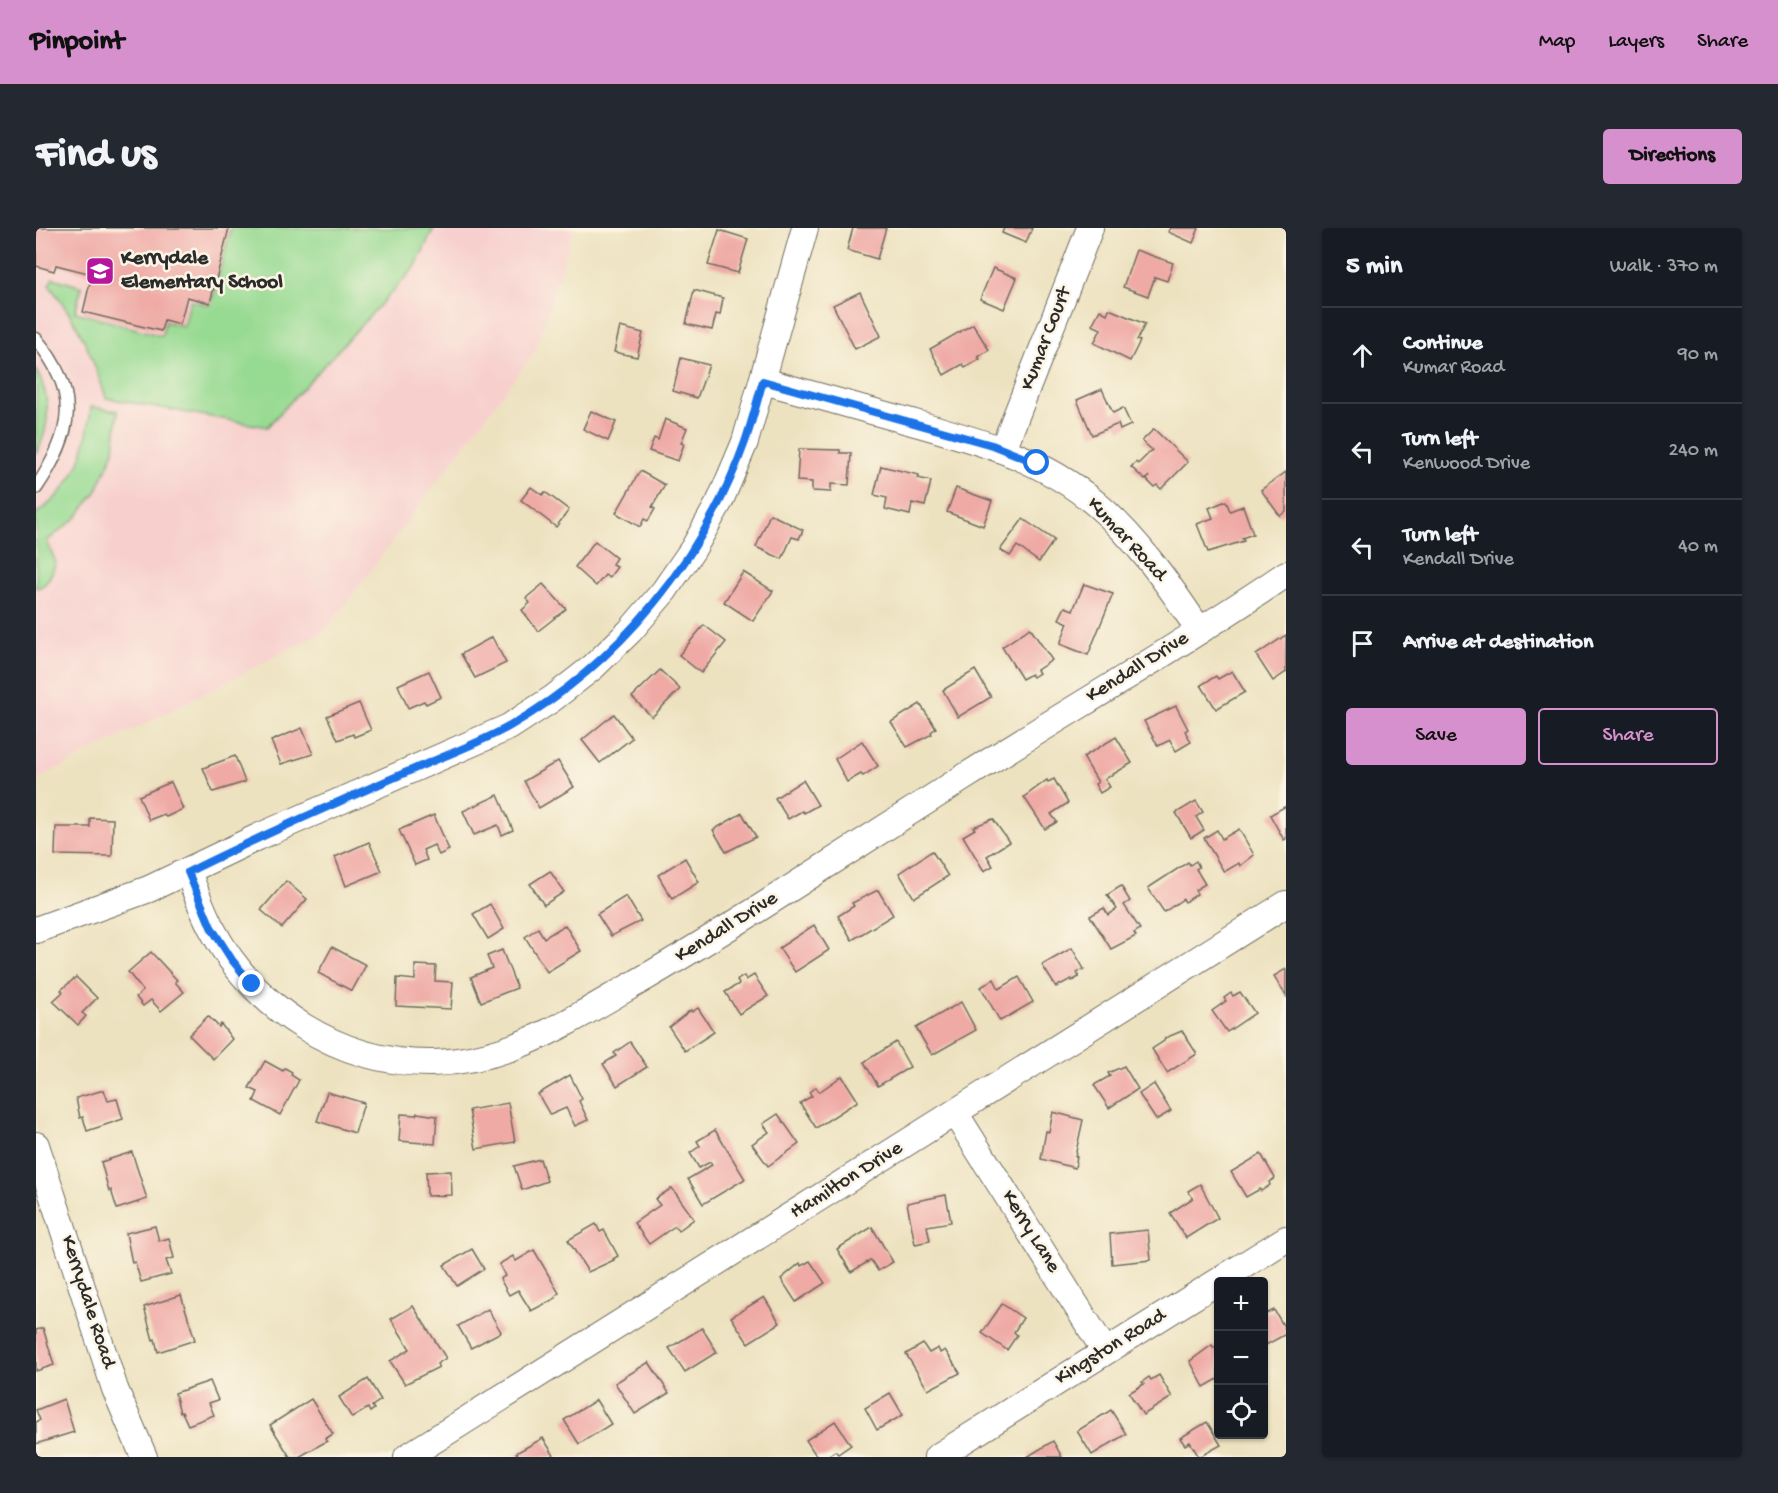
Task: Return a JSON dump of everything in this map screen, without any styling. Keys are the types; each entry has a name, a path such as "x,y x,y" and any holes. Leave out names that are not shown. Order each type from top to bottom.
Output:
{"street":[{"path":"36,930 188,872 258,837 509,727 552,699 593,667 630,631 664,591 693,549 720,501 745,442 805,228"},
{"name":"Kumar Court","path":"1004,449 1090,228"},
{"name":"Kumar Road","path":"763,381 1004,449 1037,463 1071,484 1097,504 1138,548 1176,596 1199,630"},
{"name":"Kendall Drive","path":"188,872 211,927 232,960 275,1006 306,1030 353,1050 387,1059 430,1063 473,1059 507,1050 547,1034 696,948 1286,574"},
{"name":"Hamilton Drive","path":"407,1457 1286,904"},
{"name":"Kerry Lane","path":"955,1113 1105,1351"},
{"name":"Kerrydale Road","path":"36,1144 116,1389 144,1457"},
{"name":"Kingston Road","path":"937,1457 1286,1239"}],"lane":[{"path":"36,339 61,375 67,411 63,439 51,465 36,488"}],"shaded area":[{"path":"36,228 574,228 535,351 325,631 36,780"}],"green space":[{"path":"231,228 434,228 415,267 267,427 106,398 83,338 49,285 53,278 82,287 75,312 162,336 165,322 184,326 190,301 211,305"},
{"path":"36,369 47,401 47,422 36,454"},
{"path":"91,407 118,411 114,451 96,492 77,517 47,541 56,563 46,582 36,588 36,514 61,492 77,468 86,440"}],"building":[{"name":"Kerrydale Elementary School","path":"36,228 229,228 210,303 187,297 180,324 164,320 161,331 83,312 92,274 56,265 54,271 36,266"},
{"path":"853,228 886,228 877,259 847,250"},
{"path":"1004,228 1032,228 1026,243 1002,233"},
{"path":"1170,228 1199,228 1193,243 1168,232"},
{"path":"719,230 748,239 738,273 708,265"},
{"path":"1136,250 1173,263 1167,281 1155,277 1148,296 1123,287"},
{"path":"993,268 1017,278 1004,309 980,299"},
{"path":"694,290 723,298 720,315 716,314 712,330 686,324"},
{"path":"860,292 881,336 855,349 833,305"},
{"path":"1109,309 1145,324 1130,361 1094,343 1101,329 1092,325 1100,310 1107,314"},
{"path":"973,324 989,350 965,368 963,364 944,375 930,349"},
{"path":"620,327 643,333 637,357 614,352"},
{"path":"681,358 709,365 697,398 673,391"},
{"path":"1102,389 1113,413 1123,408 1131,425 1120,430 1118,424 1092,435 1077,400"},
{"path":"591,411 616,422 608,441 583,429"},
{"path":"665,419 687,428 681,443 684,444 678,461 649,451 654,438 658,440"},
{"path":"1154,429 1188,462 1161,489 1157,485 1154,487 1147,480 1149,476 1145,480 1131,467 1136,462 1138,464 1152,450 1142,441"},
{"path":"799,449 840,450 840,453 851,453 849,485 831,484 831,492 812,491 812,482 797,481"},
{"path":"881,466 919,475 918,478 931,481 925,506 912,503 910,515 885,509 887,498 874,495"},
{"path":"640,471 665,485 652,507 655,509 648,521 644,519 640,527 616,513"},
{"path":"1286,472 1286,511 1280,516 1261,490"},
{"path":"531,487 542,495 545,492 569,510 556,527 521,500"},
{"path":"956,488 992,501 983,526 947,512"},
{"path":"1226,501 1230,511 1243,506 1253,534 1242,538 1244,541 1208,552 1197,524 1213,518 1209,508"},
{"path":"770,514 803,530 799,539 792,537 782,559 756,547"},
{"path":"1023,519 1054,540 1039,562 1017,546 1010,556 1000,550"},
{"path":"595,541 616,558 612,564 617,567 609,578 605,575 596,586 575,567"},
{"path":"743,572 773,591 753,621 724,602"},
{"path":"543,584 566,609 538,631 522,610 530,603 526,598"},
{"path":"1084,584 1113,594 1088,655 1060,644 1068,623 1059,619 1065,607 1073,610"},
{"path":"704,625 726,642 701,673 679,655"},
{"path":"1030,628 1052,660 1037,670 1039,673 1033,677 1031,674 1022,679 1002,647"},
{"path":"1286,635 1286,672 1273,681 1256,655"},
{"path":"492,637 506,663 475,678 461,654"},
{"path":"660,670 680,689 652,717 632,697"},
{"path":"975,670 991,697 958,717 943,690"},
{"path":"429,671 441,697 426,704 424,701 408,708 398,685"},
{"path":"1232,671 1245,692 1216,709 1201,685 1216,676 1218,679"},
{"path":"359,703 371,730 338,740 327,716"},
{"path":"920,704 936,728 931,732 932,734 907,747 891,722"},
{"path":"1176,706 1188,729 1185,731 1191,742 1176,751 1170,740 1158,746 1144,721"},
{"path":"614,714 632,738 600,763 582,740"},
{"path":"302,728 313,754 281,764 271,741"},
{"path":"1116,737 1132,763 1105,779 1110,787 1100,793 1095,784 1098,782 1083,757"},
{"path":"862,741 878,766 863,776 861,774 847,782 835,759"},
{"path":"235,756 245,782 213,792 203,768"},
{"path":"558,761 574,787 539,808 524,781"},
{"path":"1054,779 1068,803 1051,814 1057,822 1045,829 1024,797 1047,780 1048,782"},
{"path":"803,780 818,805 788,819 775,798"},
{"path":"171,782 183,809 166,817 164,814 149,820 139,796"},
{"path":"498,795 513,830 502,835 498,825 474,835 463,811"},
{"path":"1196,801 1203,812 1196,817 1204,830 1191,838 1176,813"},
{"path":"1286,806 1286,839 1284,840 1270,815"},
{"path":"742,813 756,837 726,852 713,830"},
{"path":"434,815 449,850 439,855 434,845 423,850 427,860 415,865 399,830"},
{"path":"90,818 113,819 112,856 55,855 56,827 90,827"},
{"path":"993,819 1009,842 987,856 993,866 984,871 963,836 975,829 973,827"},
{"path":"1239,829 1254,855 1240,866 1239,863 1224,872 1204,838 1217,830 1222,839"},
{"path":"369,842 382,871 346,886 335,857"},
{"path":"932,851 948,876 914,898 899,873"},
{"path":"685,858 699,882 672,899 658,875"},
{"path":"1196,861 1199,867 1196,869 1205,884 1195,890 1197,894 1185,902 1183,899 1164,912 1148,888 1188,862 1190,865"},
{"path":"550,871 564,892 544,905 530,884"},
{"path":"286,881 307,899 282,928 261,910"},
{"path":"1121,886 1130,901 1124,905 1140,929 1134,933 1136,936 1111,949 1090,916 1104,908 1108,915 1117,909 1107,895"},
{"path":"878,890 893,915 852,940 838,916 854,906 852,903"},
{"path":"626,896 641,921 611,936 597,914"},
{"path":"490,904 504,929 488,939 473,914"},
{"path":"565,925 581,951 547,972 525,937 538,928 544,938"},
{"path":"814,925 829,950 795,972 779,948"},
{"path":"332,947 366,965 352,991 318,973"},
{"path":"1072,948 1084,969 1077,973 1079,977 1056,987 1042,965"},
{"path":"502,950 517,988 481,1002 471,977 492,968 487,956"},
{"path":"151,952 177,980 175,982 184,992 161,1011 151,1000 143,1006 136,997 143,991 128,972"},
{"path":"415,965 436,966 435,981 453,982 451,1009 396,1006 397,978 415,980"},
{"path":"1286,969 1286,996 1274,976"},
{"path":"754,975 768,996 739,1014 725,992 739,984 737,980 744,976 746,980"},
{"path":"76,977 97,998 82,1013 86,1016 78,1025 53,1001 63,992 61,990"},
{"path":"1019,977 1033,1002 1000,1021 981,987 994,979 999,989"},
{"path":"1240,992 1255,1013 1227,1032 1212,1011 1226,1001 1224,998 1231,993 1233,996"},
{"path":"961,1002 976,1030 932,1055 916,1028"},
{"path":"698,1008 714,1032 685,1051 669,1027 691,1010 692,1012"},
{"path":"208,1016 219,1027 221,1024 232,1039 213,1059 189,1035"},
{"path":"1182,1031 1197,1054 1167,1073 1152,1049 1165,1038"},
{"path":"630,1042 647,1067 617,1086 603,1064 616,1056 614,1053"},
{"path":"896,1042 910,1067 878,1086 864,1062"},
{"path":"265,1061 283,1071 285,1068 299,1080 280,1115 254,1101 258,1092 249,1088"},
{"path":"1124,1066 1138,1089 1109,1108 1094,1085 1110,1076 1108,1073"},
{"path":"570,1075 582,1099 579,1101 588,1120 575,1126 566,1108 550,1115 538,1094"},
{"path":"842,1076 858,1101 816,1128 800,1103 812,1096 809,1092 816,1087 819,1092"},
{"path":"1154,1084 1171,1111 1156,1120 1139,1094"},
{"path":"104,1090 108,1101 117,1099 123,1119 87,1131 83,1117 80,1118 76,1098"},
{"path":"327,1092 364,1103 355,1133 317,1121"},
{"path":"508,1103 515,1142 476,1149 469,1110"},
{"path":"1053,1112 1083,1120 1075,1156 1077,1157 1075,1168 1041,1159 1046,1131 1049,1132"},
{"path":"417,1113 437,1116 435,1144 399,1141 401,1114 416,1115"},
{"path":"778,1114 799,1144 768,1166 752,1144 769,1132 763,1124"},
{"path":"715,1130 745,1179 703,1204 688,1179 712,1165 710,1162 699,1168 690,1153 700,1146 697,1141"},
{"path":"132,1152 147,1199 117,1209 101,1162"},
{"path":"1261,1154 1275,1178 1261,1191 1260,1189 1246,1197 1231,1172"},
{"path":"540,1159 547,1181 522,1190 514,1166"},
{"path":"451,1171 452,1195 427,1196 426,1172"},
{"path":"1200,1184 1218,1218 1186,1238 1170,1213 1193,1198 1188,1191"},
{"path":"672,1188 694,1219 678,1231 675,1226 649,1244 634,1223 660,1205 655,1199"},
{"path":"946,1195 951,1222 927,1226 930,1241 915,1244 907,1203"},
{"path":"596,1224 600,1232 604,1230 618,1256 588,1272 568,1240"},
{"path":"155,1226 159,1241 169,1238 174,1258 166,1260 171,1274 141,1282 135,1262 132,1263 126,1233"},
{"path":"872,1227 893,1262 878,1271 871,1260 851,1272 837,1249"},
{"path":"1148,1230 1151,1260 1112,1264 1110,1234"},
{"path":"472,1249 484,1269 457,1286 444,1265"},
{"path":"534,1250 559,1293 555,1296 556,1298 531,1311 518,1290 509,1295 500,1279 505,1276 499,1264 513,1256 516,1261"},
{"path":"810,1261 825,1283 796,1302 781,1279 800,1263 801,1266"},
{"path":"181,1295 195,1340 158,1352 144,1307"},
{"path":"764,1297 780,1323 748,1343 731,1317"},
{"path":"1002,1304 1023,1318 1014,1332 1017,1335 1007,1350 982,1333"},
{"path":"413,1306 446,1358 437,1364 439,1367 405,1384 390,1361 410,1349 391,1319"},
{"path":"488,1309 501,1332 471,1348 458,1326"},
{"path":"1274,1310 1286,1334 1268,1344 1268,1313"},
{"path":"43,1328 54,1365 36,1371 36,1330"},
{"path":"702,1328 717,1352 685,1372 669,1348"},
{"path":"923,1344 929,1353 938,1348 940,1353 945,1350 960,1373 928,1390 906,1354"},
{"path":"1212,1345 1214,1347 1214,1381 1204,1387 1190,1361"},
{"path":"649,1362 669,1393 635,1414 615,1383"},
{"path":"1159,1375 1172,1397 1143,1415 1129,1393 1144,1384 1142,1382 1149,1377 1151,1380"},
{"path":"368,1379 381,1400 372,1406 374,1409 370,1412 368,1408 352,1418 339,1397"},
{"path":"210,1381 218,1400 209,1403 214,1415 188,1425 182,1412 180,1413 175,1393"},
{"path":"890,1393 903,1415 877,1430 865,1408"},
{"path":"64,1399 74,1432 36,1444 36,1422 40,1420 36,1410"},
{"path":"311,1399 333,1434 325,1439 327,1441 299,1457 290,1457 270,1425"},
{"path":"596,1400 611,1424 579,1444 564,1420"},
{"path":"1111,1410 1126,1434 1092,1455 1077,1431"},
{"path":"835,1421 851,1445 838,1454 835,1451 826,1457 817,1457 806,1440"},
{"path":"1207,1422 1214,1434 1214,1439 1217,1439 1221,1445 1199,1457 1190,1442 1185,1445 1180,1438"},
{"path":"543,1438 555,1457 515,1457 518,1455 516,1453"},
{"path":"1053,1441 1062,1457 1027,1457"}],"place":[{"name":"Kerrydale Elementary School","path":"100,271"}],"route":[{"path":"252,984 232,960 211,927 188,872 258,837 509,727 552,699 593,667 630,631 664,591 693,549 720,501 745,442 763,381 992,445 1037,463"}]}
